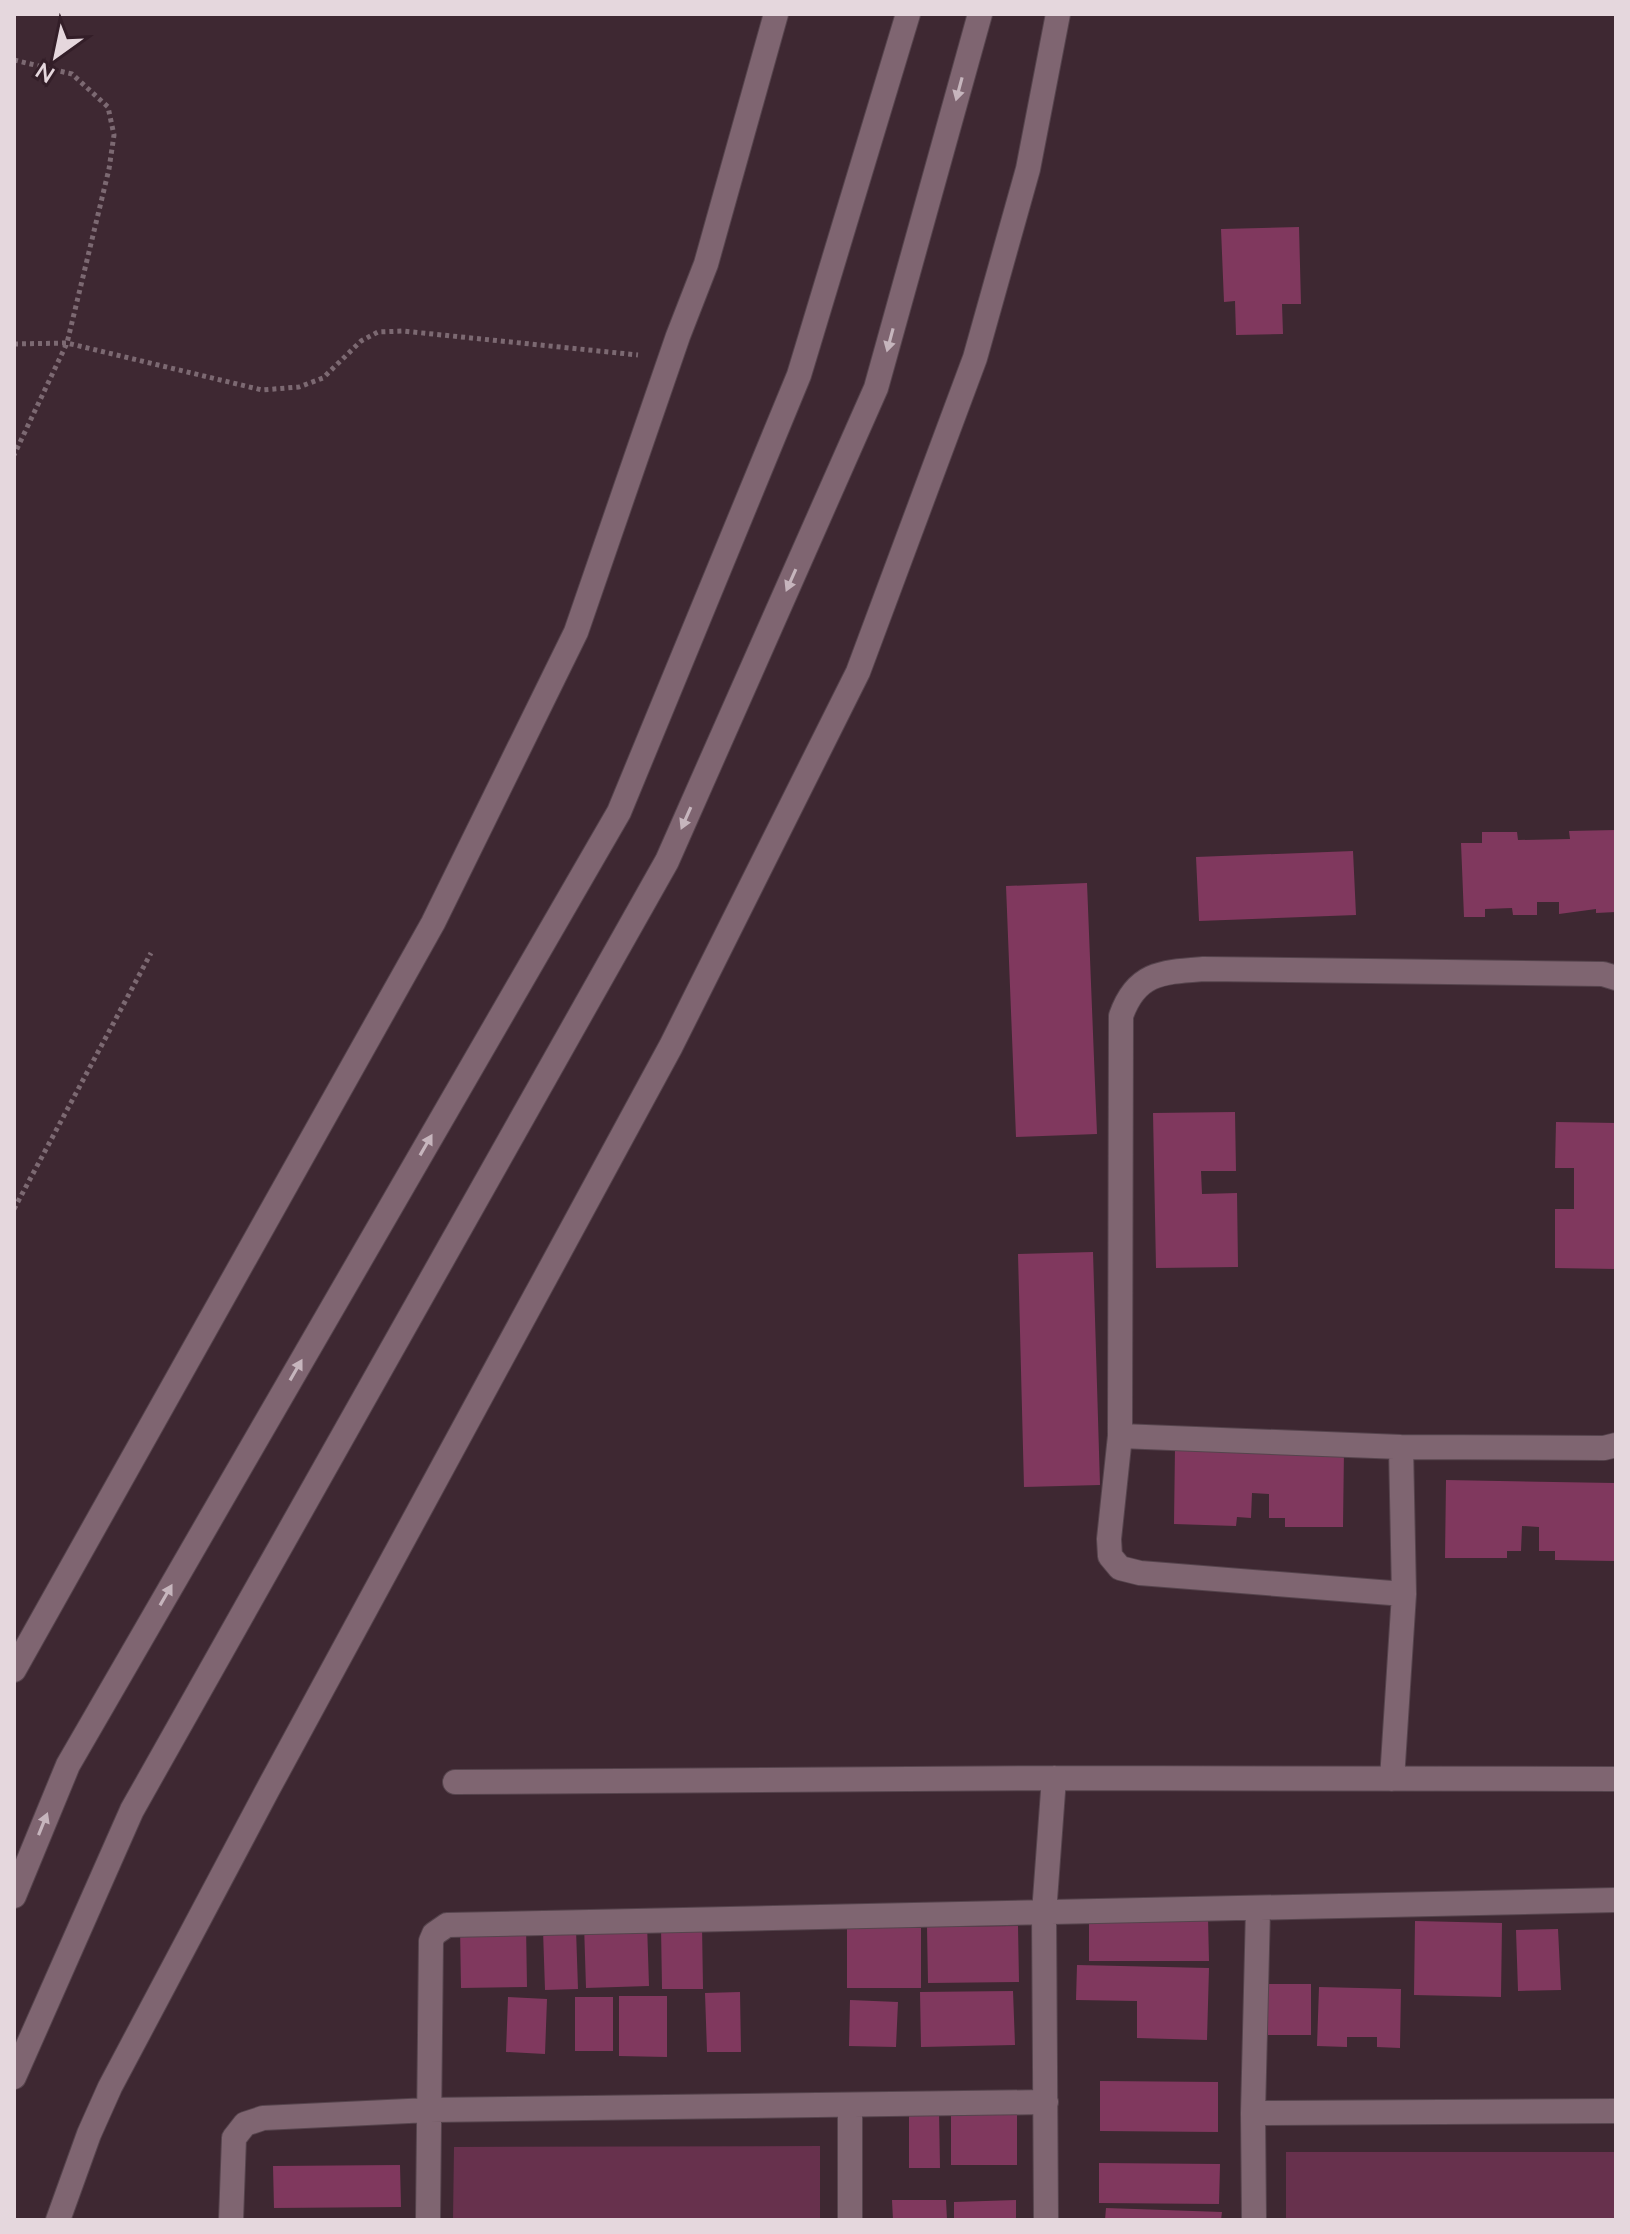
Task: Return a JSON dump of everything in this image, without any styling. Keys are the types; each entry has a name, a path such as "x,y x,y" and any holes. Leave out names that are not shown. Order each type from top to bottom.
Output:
{"street":[{"path":"14,1670 433,923 576,632 716,233 776,14"},
{"path":"14,1896 68,1765 619,812 799,375 908,14"},
{"path":"14,2077 132,1810 667,861 876,388 980,14"},
{"path":"58,2220 89,2134 110,2087 671,1046 858,672 975,358 1028,169 1058,14"},
{"path":"1404,1594 1140,1573 1120,1568 1110,1556 1109,1539 1120,1436 1121,1016 1128,996 1144,980 1164,971 1603,974 1616,978"},
{"path":"1120,1436 1401,1447 1604,1448 1616,1445"},
{"path":"1392,1779 1404,1594 1401,1447"},
{"path":"1046,2220 1044,1913 1054,1778"},
{"path":"455,1782 1054,1778 1616,1779"},
{"path":"428,2220 431,1941 434,1934 447,1925 1616,1900"},
{"path":"1254,2220 1258,1909"},
{"path":"231,2220 234,2138 245,2124 263,2118 429,2110 1046,2102"},
{"path":"850,2105 850,2220"},
{"path":"1253,2113 1616,2111"}],"path":[{"path":"14,60 72,74 108,107 114,135 109,169 67,343 14,455"},
{"path":"14,344 67,343 262,390 299,387 323,378 361,341 378,332 403,331 670,359"},
{"path":"14,1209 151,953"}],"shaded area":[{"path":"820,2146 820,2220 453,2220 454,2147"},
{"path":"1286,2152 1616,2152 1616,2220 1286,2220"}],"building":[{"path":"1299,227 1301,304 1282,304 1283,334 1236,335 1235,301 1224,302 1221,229"},
{"path":"1616,830 1616,912 1596,913 1596,909 1559,914 1559,902 1537,902 1537,915 1513,915 1512,908 1485,909 1485,917 1464,917 1461,843 1482,843 1482,832 1517,832 1518,840 1570,839 1569,831"},
{"path":"1353,851 1356,915 1199,921 1196,857"},
{"path":"1087,883 1097,1134 1016,1137 1006,886"},
{"path":"1235,1112 1236,1171 1201,1171 1202,1194 1237,1193 1238,1267 1156,1268 1153,1113"},
{"path":"1556,1122 1616,1123 1616,1269 1555,1268 1555,1209 1574,1209 1574,1168 1555,1168"},
{"path":"1093,1252 1100,1485 1024,1487 1018,1254"},
{"path":"1175,1447 1344,1449 1343,1527 1285,1527 1285,1518 1269,1518 1269,1494 1252,1493 1251,1518 1237,1517 1236,1526 1174,1524"},
{"path":"1446,1480 1614,1483 1614,1561 1555,1560 1555,1551 1539,1551 1539,1527 1522,1526 1521,1551 1507,1551 1507,1558 1445,1558"},
{"path":"1208,1917 1209,1961 1089,1961 1089,1918"},
{"path":"1415,1921 1502,1923 1501,1997 1414,1995"},
{"path":"647,1923 649,1986 586,1988 584,1924"},
{"path":"526,1925 527,1987 461,1988 460,1926"},
{"path":"702,1925 703,1989 662,1989 661,1926"},
{"path":"1018,1926 1019,1982 928,1983 927,1927"},
{"path":"847,1928 921,1928 921,1988 847,1988"},
{"path":"576,1929 578,1989 545,1990 543,1930"},
{"path":"1558,1929 1561,1990 1518,1991 1516,1930"},
{"path":"1077,1965 1209,1968 1207,2040 1137,2038 1137,2001 1076,2000"},
{"path":"1267,1984 1311,1984 1311,2035 1268,2035"},
{"path":"1319,1987 1401,1989 1400,2048 1377,2047 1377,2037 1347,2037 1347,2047 1317,2046"},
{"path":"1013,1991 1015,2045 921,2047 920,1992"},
{"path":"740,1992 741,2052 707,2052 705,1993"},
{"path":"619,1996 667,1996 667,2057 619,2056"},
{"path":"508,1997 547,1999 545,2054 506,2052"},
{"path":"575,1997 613,1997 613,2051 575,2051"},
{"path":"850,2000 898,2002 896,2047 849,2046"},
{"path":"1100,2081 1218,2082 1218,2132 1100,2131"},
{"path":"951,2109 1017,2109 1017,2165 951,2165"},
{"path":"909,2111 939,2111 940,2168 909,2168"},
{"path":"1099,2163 1220,2164 1219,2204 1099,2203"},
{"path":"400,2165 401,2207 274,2208 273,2166"},
{"path":"892,2200 946,2200 947,2220 893,2220"},
{"path":"1016,2200 1016,2220 954,2220 954,2202"},
{"path":"1106,2208 1222,2212 1221,2220 1105,2220"}]}
